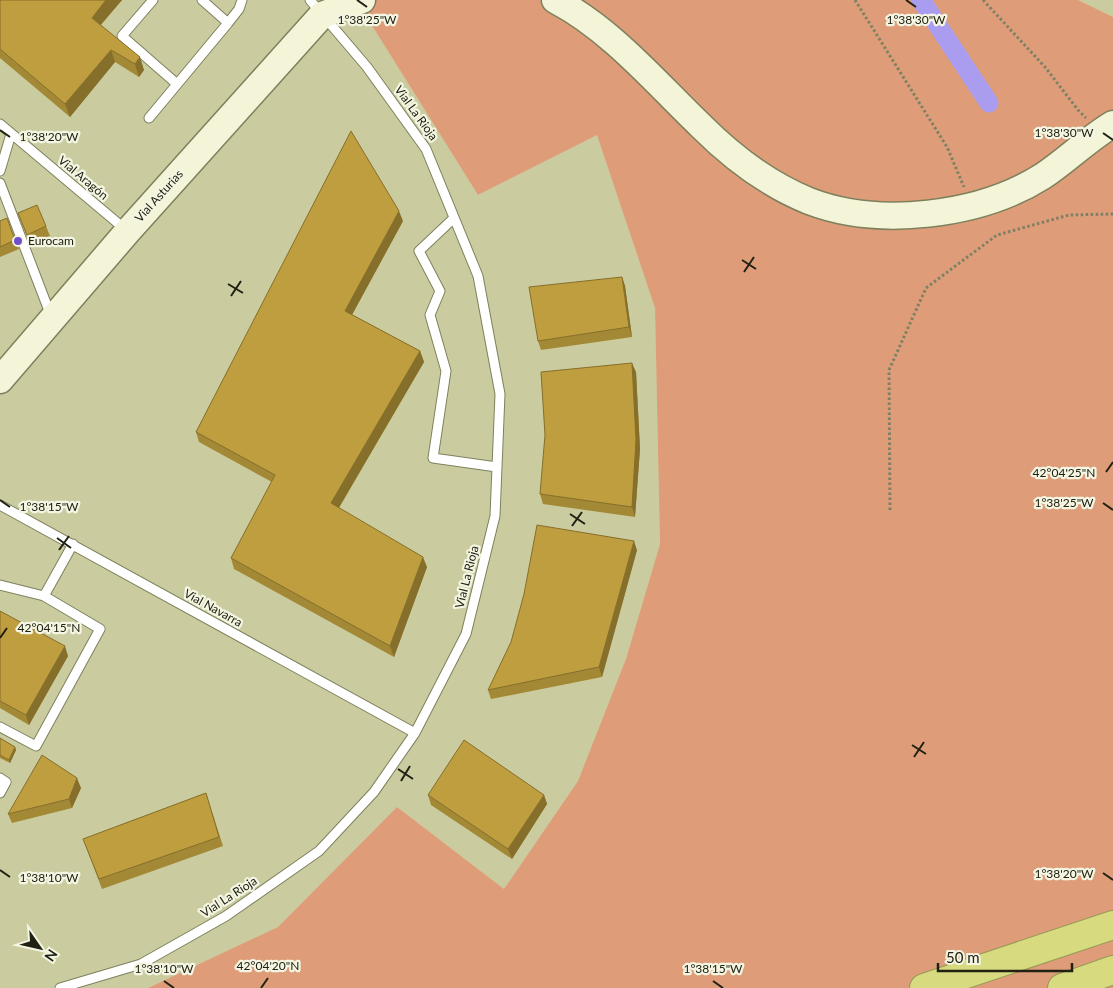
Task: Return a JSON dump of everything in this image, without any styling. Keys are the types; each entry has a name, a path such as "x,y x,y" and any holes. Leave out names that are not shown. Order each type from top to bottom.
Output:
{"highway":[{"path":"924,988 1113,925"},
{"path":"1062,988 1113,970"}],"street":[{"path":"316,8 362,0"},
{"path":"556,0 607,34 740,163 777,185 810,201 849,210 892,216 930,214 969,207 1002,196 1042,176 1107,128"},
{"name":"Vial Asturias","path":"0,380 316,8"}],"lane":[{"path":"153,0 122,36 177,84"},
{"path":"202,0 228,23"},
{"path":"149,118 228,23 239,9 242,0"},
{"name":"Vial La Rioja","path":"60,988 141,964 226,916 320,851 374,792 414,733 466,634 495,516 500,394 478,276 426,149 367,67 316,8"},
{"name":"Vial Aragón","path":"0,124 128,231"},
{"path":"0,171 12,134"},
{"path":"0,183 52,319"},
{"path":"454,218 419,251 440,291 430,316 446,371 433,458 497,467"},
{"name":"Vial Navarra","path":"0,504 414,733"},
{"path":"44,596 73,544"},
{"path":"0,585 44,596 100,629 36,746 0,727"},
{"path":"0,778 6,782 0,793"}],"path":[{"path":"855,0 947,147 963,186 969,207"},
{"path":"983,0 1045,67 1078,110 1107,128"},
{"path":"890,510 890,370 926,288 997,235 1069,215 1113,214"}],"shaded area":[{"path":"0,0 356,0 478,195 597,134 655,308 660,544 617,690 578,781 504,889 397,807 278,927 148,988 0,988"},
{"path":"356,0 1078,0 1113,17 1113,988 148,988 278,927 397,807 504,889 578,781 626,659 660,544 655,308 597,135 478,195"},
{"path":"1078,0 1113,0 1113,17"}],"building":[{"path":"0,0 106,0 92,18 140,57 135,64 111,50 65,104 0,49"},
{"path":"351,131 399,211 345,311 420,351 331,503 423,557 390,646 231,558 275,475 196,432"},
{"path":"37,205 46,226 27,235 18,213"},
{"path":"7,218 15,240 0,247 0,221"},
{"path":"622,277 629,327 538,341 529,287"},
{"path":"632,363 636,440 632,507 540,494 545,435 541,372"},
{"path":"537,525 634,541 599,667 488,690 511,642 524,594"},
{"path":"0,611 65,646 26,715 0,701"},
{"path":"0,738 15,747 9,760 0,755"},
{"path":"464,740 544,795 508,849 428,795"},
{"path":"42,755 77,778 69,799 8,814"},
{"path":"206,793 219,837 99,879 83,839"}],"waterway":[{"path":"921,0 989,103"}],"place":[{"name":"Eurocam","path":"18,241"}]}
